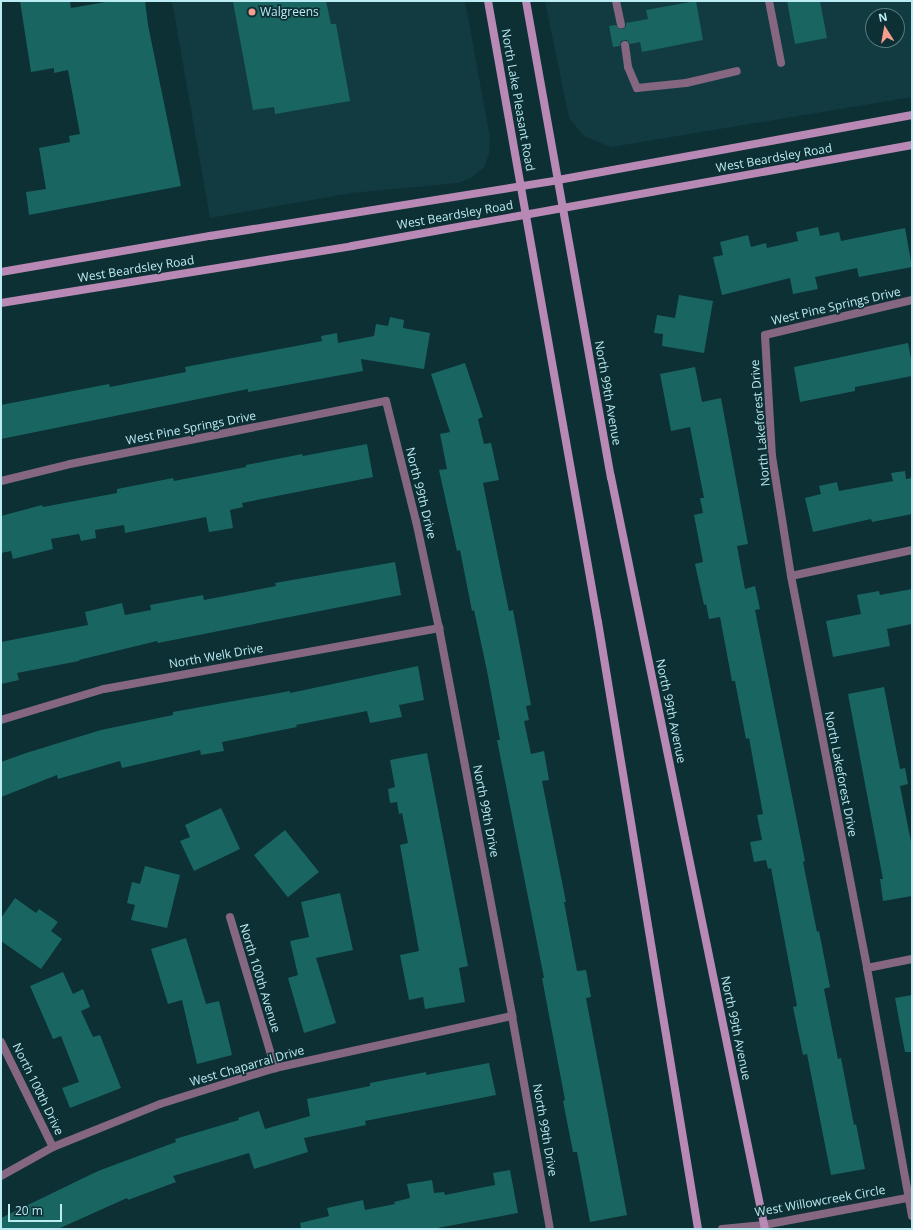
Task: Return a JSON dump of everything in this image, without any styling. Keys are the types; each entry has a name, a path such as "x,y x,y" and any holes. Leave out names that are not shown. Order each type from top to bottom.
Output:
{"main road":[{"name":"North Lake Pleasant Road","path":"488,1 526,214"},
{"path":"526,1 558,180"},
{"name":"West Beardsley Road","path":"1,272 558,180 912,115"},
{"name":"West Beardsley Road","path":"1,303 352,246 526,214 564,209 912,144"},
{"name":"North 99th Avenue","path":"558,180 611,477 764,1227"},
{"path":"526,214 598,622 698,1229"}],"street":[{"path":"616,1 621,24"},
{"path":"769,1 781,63"},
{"path":"625,46 628,67 637,88 686,83 737,72"},
{"name":"West Pine Springs Drive","path":"765,335 912,300"},
{"name":"North Lakeforest Drive","path":"765,335 772,456 790,576 910,1197 912,1216"},
{"name":"West Pine Springs Drive","path":"1,480 70,464 386,401"},
{"name":"North 99th Drive","path":"386,401 416,521 439,628 512,1016 550,1229"},
{"path":"790,576 912,550"},
{"name":"North Welk Drive","path":"1,720 104,689 439,628"},
{"name":"North 100th Avenue","path":"230,917 275,1068"},
{"path":"866,968 912,959"},
{"name":"West Chaparral Drive","path":"1,1176 53,1147 160,1104 275,1068 512,1016"},
{"name":"North 100th Drive","path":"1,1042 53,1147"},
{"name":"West Willowcreek Circle","path":"722,1229 764,1227 910,1197"}],"shaded area":[{"path":"172,1 465,1 490,138 489,154 484,167 471,178 458,183 351,193 210,218"},
{"path":"545,1 912,1 912,97 611,147 584,136 569,118"}],"building":[{"path":"20,1 70,1 71,8 111,1 145,1 148,25 181,186 29,215 26,192 46,189 39,148 70,142 69,136 80,134 68,70 54,73 54,68 31,72"},
{"name":"Walgreens","path":"326,1 331,24 336,24 350,101 275,114 274,107 253,110 233,2"},
{"path":"696,1 703,40 642,52 640,42 630,44 627,40 621,41 620,46 613,47 609,26 616,25 619,29 623,29 626,26 626,23 648,19 646,10"},
{"path":"787,1 820,1 827,38 795,44"},
{"path":"818,227 820,236 839,232 841,241 905,228 912,267 859,277 857,268 815,277 818,289 793,294 790,278 722,295 713,257 723,255 720,242 748,235 751,247 766,243 767,248 798,241 796,232"},
{"path":"679,295 713,301 704,353 662,346 663,334 654,333 657,315 675,318"},
{"path":"390,317 404,320 403,328 430,333 424,369 361,359 363,371 248,392 248,389 1,439 1,405 109,384 110,387 186,372 185,367 322,341 321,336 337,333 338,343 374,336 376,324 388,326"},
{"path":"908,343 912,364 912,376 855,387 855,391 800,402 794,367"},
{"path":"465,363 483,417 478,419 484,444 491,443 499,480 483,483 509,611 513,610 531,705 526,706 529,720 524,721 531,754 544,751 549,780 542,781 566,902 564,902 577,971 586,970 591,997 586,998 627,1215 590,1222 577,1152 573,1152 563,1101 565,1100 542,978 544,978 497,740 500,740 487,671 474,610 472,611 460,550 457,551 439,470 447,469 440,434 450,432 431,374"},
{"path":"695,367 702,402 721,398 748,544 737,546 745,589 755,586 760,609 755,610 805,861 803,862 830,987 824,989 838,1059 841,1058 854,1125 856,1124 865,1169 831,1175 807,1054 803,1055 793,1007 797,1006 771,868 768,869 766,860 754,862 750,842 762,840 757,815 763,814 749,738 746,739 735,681 732,681 720,617 709,619 706,604 704,605 695,564 703,562 694,515 703,513 700,498 704,498 690,427 671,431 660,374"},
{"path":"367,444 373,477 242,503 243,507 230,510 233,528 209,532 206,517 125,533 124,525 95,530 96,538 81,541 79,534 51,539 53,549 13,559 11,551 1,553 1,516 42,505 43,507 117,493 117,489 173,478 174,481 302,454 303,456"},
{"path":"905,471 906,479 912,478 912,514 872,522 871,519 813,532 805,498 821,494 819,486 837,482 839,491 893,481 891,473"},
{"path":"395,562 401,595 158,643 157,641 79,661 17,673 19,680 1,684 1,642 88,625 85,612 122,603 125,615 151,610 150,605 203,595 204,600 276,586 275,583"},
{"path":"912,589 912,624 887,629 890,646 833,657 826,621 861,614 857,595 879,591 880,595"},
{"path":"418,666 424,700 399,705 402,717 370,723 367,711 296,725 297,727 222,742 224,751 201,755 200,750 122,768 120,761 58,779 57,775 1,797 1,762 26,753 101,730 173,715 173,712 290,691 290,693"},
{"path":"884,687 900,769 905,768 908,784 900,786 912,847 912,896 883,901 880,879 883,879 848,694"},
{"path":"427,753 468,966 459,968 465,1002 425,1009 423,997 409,1000 400,955 419,951 400,845 408,843 402,813 399,814 397,802 390,803 388,789 395,787 390,760"},
{"path":"221,808 240,849 194,871 180,841 190,837 185,825"},
{"path":"285,830 319,872 288,897 254,855"},
{"path":"145,866 180,875 167,928 131,920 135,905 127,903 132,882 140,884"},
{"path":"340,893 353,950 316,958 336,1023 304,1033 288,978 298,975 290,941 309,937 301,902"},
{"path":"15,898 36,913 39,909 58,922 51,931 62,939 41,969 1,941 1,918"},
{"path":"186,938 206,1004 219,1001 232,1055 197,1064 182,1000 168,1004 151,949"},
{"path":"63,972 73,994 83,989 90,1007 81,1011 93,1037 100,1035 121,1088 70,1108 62,1088 79,1082 61,1036 53,1039 30,986"},
{"path":"912,995 912,1052 905,1052 895,998"},
{"path":"489,1063 496,1095 365,1121 366,1125 304,1138 308,1152 254,1169 249,1153 173,1176 176,1182 128,1200 127,1198 58,1229 1,1229 1,1218 98,1171 176,1142 175,1139 239,1120 238,1118 259,1111 265,1129 310,1116 307,1099 370,1086 370,1083 426,1072 426,1075"},
{"path":"510,1170 518,1213 432,1229 301,1229 300,1223 329,1216 327,1208 363,1200 365,1210 395,1204 394,1202 410,1198 407,1184 432,1180 434,1193 444,1192 445,1195 495,1185 493,1173"}],"place":[{"name":"Walgreens","path":"252,12"}]}
